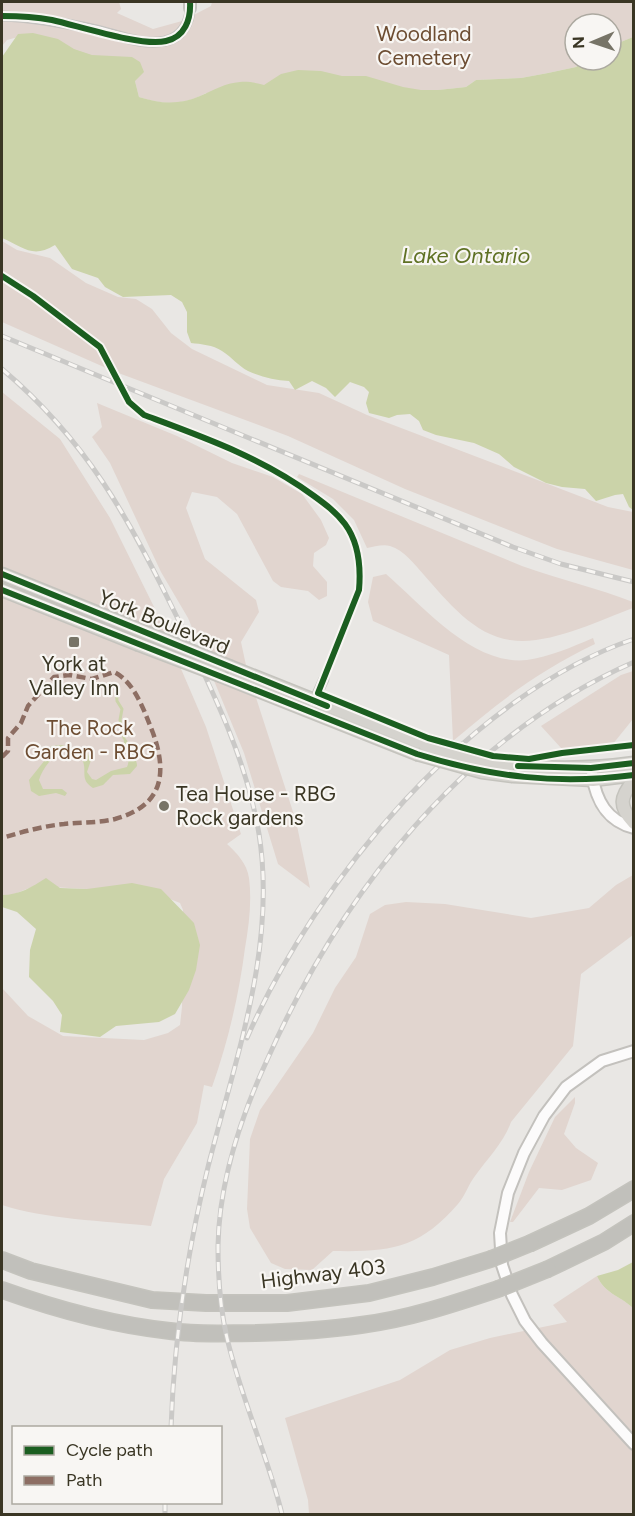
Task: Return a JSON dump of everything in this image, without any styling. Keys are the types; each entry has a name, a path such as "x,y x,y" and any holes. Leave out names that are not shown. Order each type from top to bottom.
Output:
{"highway":[{"name":"Highway 403","path":"2,1260 31,1272 152,1300 287,1303 369,1293 491,1259 589,1216 633,1189"},
{"path":"2,1290 56,1308 171,1331 291,1332 362,1325 440,1309 498,1289 548,1269 604,1242 633,1222"}],"main road":[{"name":"York Boulevard","path":"2,574 231,668 312,706 420,749 470,759 511,771 539,768 592,774 633,775"},
{"name":"York Boulevard","path":"2,590 221,676 312,706"},
{"name":"York Boulevard","path":"592,774 633,763"},
{"path":"633,780 622,798 624,811 633,823"}],"street":[{"path":"2,16 50,20 137,40 160,42 172,39 182,32 189,20 190,5"},
{"path":"312,706 324,679"},
{"path":"592,774 598,800 604,810 613,819 633,828"},
{"path":"633,1051 602,1061 566,1087 544,1116 524,1153 508,1192 500,1233 502,1264 512,1295 525,1321 633,1444"}],"green space":[{"name":"Woodland Cemetery","path":"2,2 119,2 121,9 117,13 153,29 182,21 211,6 212,2 633,2 633,37 623,41 623,12 563,12 563,70 521,78 476,80 466,87 438,90 206,93 181,102 165,103 139,97 135,81 18,37 7,40 2,46"},
{"path":"2,241 17,250 50,258 86,283 118,297 136,299 152,309 171,333 192,349 267,385 319,393 367,415 608,507 633,512 633,570 557,549 405,489 288,436 113,371 2,322"},
{"name":"The Rock Garden - RBG","path":"2,392 60,439 110,518 157,613 206,727 241,834 227,844 241,859 249,878 249,922 243,966 228,1036 212,1087 204,1085 197,1123 164,1179 151,1226 55,1216 2,1205 2,988 28,1016 63,1036 144,1040 168,1033 180,1025 183,910 180,903 145,889 34,886 12,895 2,895"},
{"path":"97,403 177,436 232,463 273,477 302,494 321,520 329,538 326,545 314,553 313,566 327,582 327,596 319,600 308,591 281,587 273,581 237,514 217,497 192,492 186,508 205,559 256,600 259,612 241,642 247,670 296,821 310,888 278,864 244,753 188,618 161,572 110,463 92,437 102,427"},
{"path":"299,474 522,566 633,602 633,608 556,636 525,641 497,637 462,615 405,554 387,545 367,548 354,520 333,499 297,477"},
{"path":"386,574 450,632 488,654 507,659 527,660 552,654 593,638 595,644 521,687 453,741 449,655 373,621 368,602 373,577"},
{"path":"633,671 633,719 608,750 562,749 541,726 621,675"},
{"path":"633,875 633,935 581,974 573,1046 511,1122 500,1143 473,1179 458,1204 430,1230 402,1245 371,1250 333,1251 312,1270 285,1269 271,1263 250,1228 247,1209 250,1139 260,1110 313,1033 335,988 356,957 370,914 385,905 406,902 445,904 531,918 589,908 616,885"},
{"path":"575,1097 564,1134 576,1148 598,1163 591,1180 562,1190 539,1188 513,1222 510,1222 529,1172 555,1117"},
{"path":"597,1276 608,1291 633,1308 633,1514 309,1514 308,1500 285,1418 400,1380 450,1350 490,1338 567,1322 553,1305"}],"water":[{"name":"Lake Ontario","path":"33,33 58,39 74,49 92,55 132,57 140,62 144,72 135,81 139,97 170,103 192,99 235,83 249,82 264,85 281,74 298,70 321,71 342,76 366,76 421,90 466,87 476,80 521,78 563,70 563,72 623,72 623,41 633,37 633,510 629,507 623,494 596,501 585,489 546,483 514,467 499,454 474,443 423,430 419,421 410,414 389,418 369,413 366,403 369,392 364,387 350,382 335,397 326,388 312,381 295,390 289,381 268,378 248,371 218,349 191,343 187,332 187,312 182,302 171,295 123,297 105,287 98,278 72,269 55,245 34,251 2,238 2,57 18,34"},
{"path":"124,738 137,762 137,766 130,774 113,775 103,785 93,788 86,781 81,758 75,753 62,752 45,767 39,780 43,789 62,789 67,793 65,796 56,793 39,796 31,791 29,780 45,760 51,746 62,745 87,752 91,760 87,772 92,779 96,780 111,771 127,767 128,759"},
{"path":"46,878 60,888 87,889 132,883 161,889 194,923 200,945 196,970 189,990 175,1014 159,1022 116,1026 100,1037 60,1032 62,1015 53,1001 29,977 30,950 36,929 17,912 2,907 2,895 20,892"},
{"path":"633,1262 633,1308 608,1291 597,1276 618,1270"}],"waterway":[{"path":"116,684 117,701 122,709 120,720 124,738"}],"railway":[{"path":"2,336 513,547 561,564 634,582"},
{"path":"2,369 32,396 82,453 103,482 141,545 214,695 236,749 259,834 263,876 258,961 241,1044 208,1167 194,1231 178,1329 171,1426"},
{"path":"247,1038 276,978 313,918 356,858 404,801 457,749 513,703 573,666 634,639"},
{"path":"282,1514 233,1360 225,1327 219,1280 218,1246 222,1197 233,1149 258,1080 298,997 332,937 371,880 415,826 463,776 516,732 573,693 634,662"},
{"path":"165,1504 165,1514"}],"marked path":[{"path":"2,757 8,751 8,738 21,723 28,706 54,677 69,675 92,679 114,672 128,683 138,699 153,733 160,762 160,775 152,797 131,813 109,820 48,826 2,838"}],"cycle path":[{"path":"2,16 52,20 127,39 155,42 166,41 178,36 188,21 190,2"},
{"path":"2,276 33,296 100,347 129,402 144,415 232,450 274,470 322,502 345,524 350,531 358,556 359,590 318,693 428,738 493,756 529,759 634,745"},
{"path":"2,574 327,706"},
{"path":"2,590 417,754 444,762 498,773 551,779 634,775"},
{"path":"518,766 591,768 634,763"}],"place":[{"name":"York at Valley Inn","path":"74,642"},
{"name":"Tea House - RBG Rock gardens","path":"164,806"}]}
